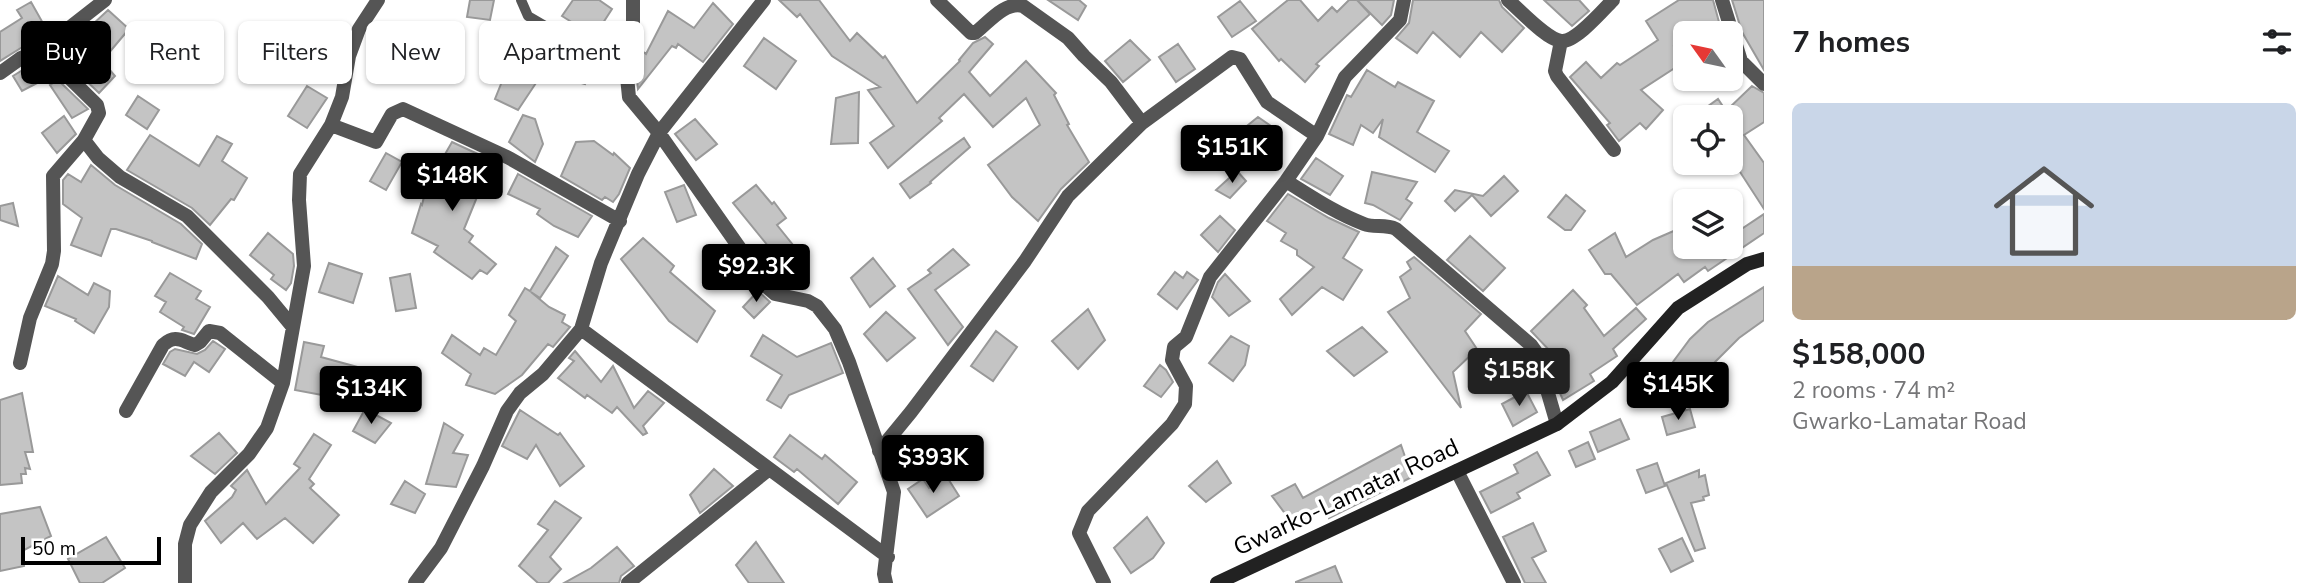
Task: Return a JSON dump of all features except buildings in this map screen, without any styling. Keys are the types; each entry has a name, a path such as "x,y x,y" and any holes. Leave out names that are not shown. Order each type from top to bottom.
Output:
{"main road":[{"name":"Gwarko-Lamatar Road","path":"1217,583 1557,424 1612,382 1678,308 1747,264 1764,259"}],"street":[{"path":"78,21 105,0"},
{"path":"186,583 185,544 190,526 211,492 249,454 267,428 283,383 304,266 299,200 300,174 331,125 342,97 355,38 378,0"},
{"path":"633,0 633,21"},
{"path":"415,583 441,548 483,466 507,411 520,393 543,374 581,329 601,263 638,174 659,133 764,0"},
{"path":"937,0 971,33 975,33 1007,7 1016,4 1023,6 1068,38 1111,82 1142,123"},
{"path":"1104,583 1079,533 1088,510 1171,424 1185,404 1186,386 1172,360 1174,347 1186,337 1210,277 1286,181 1317,136 1345,77 1400,20 1404,0"},
{"path":"1508,0 1545,33 1561,41 1588,26 1613,0"},
{"path":"1722,0 1741,61 1764,84"},
{"path":"1561,41 1556,76 1614,150"},
{"path":"879,451 1025,261 1068,196 1142,123 1232,57 1240,58 1266,102 1317,136"},
{"path":"0,73 21,58"},
{"path":"20,363 30,318 52,264 53,176 84,140 99,113 97,104 76,84"},
{"path":"628,84 629,97 659,133 768,287 775,294 808,301 817,306 835,329 894,492 884,575 886,583"},
{"path":"331,125 376,142 392,114 403,109 509,158 620,221"},
{"path":"84,140 98,158 120,177 187,216 268,297 292,326"},
{"path":"1286,181 1333,211 1368,226 1389,226 1396,229 1531,345 1536,352 1557,424"},
{"path":"581,329 888,557"},
{"path":"126,411 163,345 170,339 177,338 195,345 209,331 220,333 283,383"},
{"path":"631,582 768,470"},
{"path":"1457,471 1514,583"}],"lane":[{"path":"521,0 528,16 537,21"}]}
